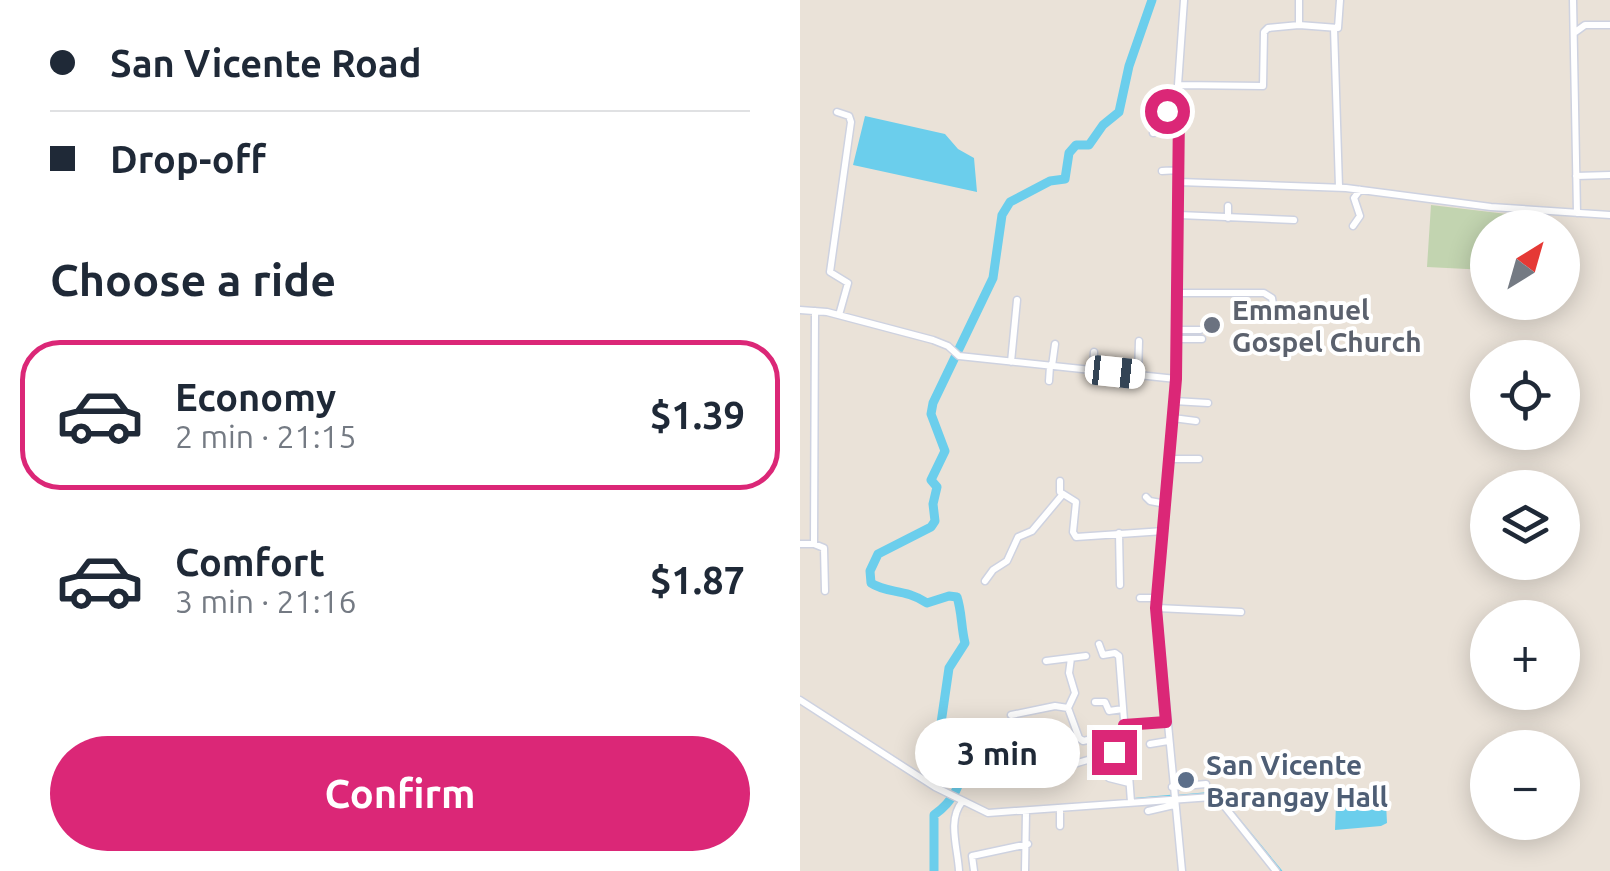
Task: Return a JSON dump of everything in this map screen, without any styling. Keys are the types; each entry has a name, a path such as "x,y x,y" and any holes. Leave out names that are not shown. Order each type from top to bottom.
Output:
{"street":[{"path":"1182,871 1156,608 1176,379 1178,86 1184,0"},
{"path":"1299,0 1299,25"},
{"path":"1178,86 1263,86 1264,32 1269,27 1299,25 1334,28 1341,25 1340,0"},
{"path":"1573,0 1577,210"},
{"path":"1574,34 1585,25 1610,25"},
{"path":"1334,28 1339,188"},
{"path":"1160,91 1163,108 1179,111"},
{"path":"837,112 849,116 852,122 830,272 848,283 839,315"},
{"path":"1152,134 1179,128"},
{"path":"1162,171 1179,170"},
{"path":"1576,176 1610,176"},
{"path":"1179,182 1339,188 1534,210"},
{"path":"1352,226 1360,216 1354,198 1360,190"},
{"path":"1228,206 1228,218"},
{"path":"1580,213 1610,214"},
{"path":"1179,216 1294,220"},
{"path":"1178,293 1264,293 1272,298 1274,310 1282,314"},
{"path":"1010,362 1016,300"},
{"path":"800,310 839,315 948,346 959,356 1176,379"},
{"path":"814,544 815,311"},
{"path":"1177,334 1200,330"},
{"path":"1177,334 1202,339"},
{"path":"1138,375 1139,341"},
{"path":"1049,381 1055,344"},
{"path":"1093,370 1094,352"},
{"path":"1174,401 1208,403"},
{"path":"1174,418 1196,421"},
{"path":"1171,458 1199,459"},
{"path":"1060,481 1058,490 1076,500 1076,536 1164,532"},
{"path":"984,582 992,570 1007,561 1018,537 1032,531 1063,494"},
{"path":"1146,497 1150,502 1166,504"},
{"path":"1118,533 1120,585"},
{"path":"800,544 824,548 825,591"},
{"path":"1140,598 1157,598"},
{"path":"1156,608 1241,612"},
{"path":"1052,780 1068,766 1126,746 1119,656 1103,655 1100,644"},
{"path":"1046,662 1086,656"},
{"path":"1070,658 1068,673 1075,693 1068,708 1079,739 1102,737 1114,752"},
{"path":"800,700 876,752 956,800 988,813 1174,802"},
{"path":"1095,702 1104,701 1109,710 1123,709"},
{"path":"1011,716 1055,706 1068,708"},
{"path":"1124,725 1166,722"},
{"path":"1150,744 1168,741"},
{"path":"1104,755 1109,778 1129,779 1131,802"},
{"path":"1159,767 1170,766"},
{"path":"1172,788 1206,784"},
{"path":"1148,811 1206,795 1218,800 1276,871"},
{"path":"956,800 954,840 959,871"},
{"path":"1060,809 1060,826"},
{"path":"1025,871 1026,812"},
{"path":"958,854 972,856 1028,844"},
{"path":"972,856 974,871"}],"green space":[{"path":"1431,205 1473,210 1470,269 1427,267"}],"water":[{"path":"865,116 945,134 958,149 974,158 977,192 853,165"},
{"path":"1386,803 1387,823 1335,830 1336,804"}],"waterway":[{"path":"934,871 934,815 951,798 961,775 958,754 940,730 949,668 965,643 959,603 957,597 949,596 927,603 883,589 871,583 870,571 878,554 931,527 935,521 937,487 931,480 945,451 931,414 933,403 993,278 1002,215 1010,202 1050,181 1065,179 1069,153 1076,145 1089,145 1103,125 1119,112 1129,66 1152,0"},
{"path":"1178,796 1212,793 1221,798 1281,871"},
{"path":"1136,799 1171,796"}],"place":[{"name":"Emmanuel Gospel Church","path":"1212,325"},
{"name":"San Vicente Barangay Hall","path":"1186,780"}],"route":[{"path":"1114,752 1126,746 1124,725 1166,722 1157,586 1176,379 1179,235 1179,111 1167,111"}]}
